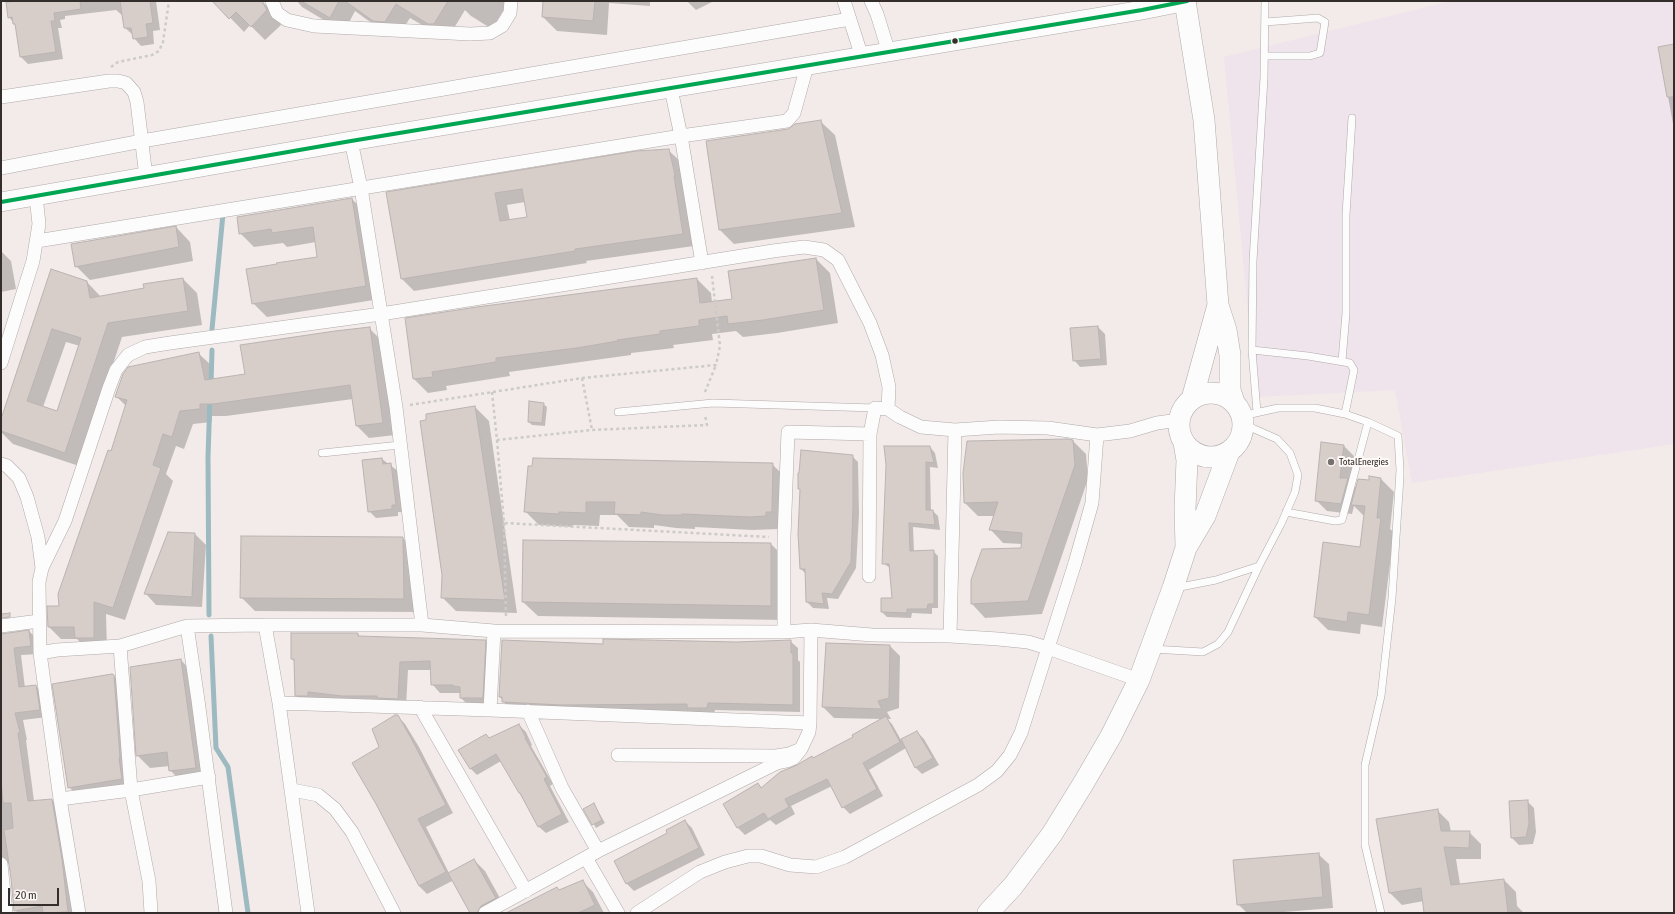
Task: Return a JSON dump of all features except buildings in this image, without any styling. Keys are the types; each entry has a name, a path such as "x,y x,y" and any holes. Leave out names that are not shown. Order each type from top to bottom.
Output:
{"main road":[{"path":"1,202 351,141 889,53 1142,10 1186,1 1204,120 1218,305 1226,330 1230,355 1230,390 1244,414 1240,440 1229,452 1217,457 1205,457 1193,452 1184,444"},
{"path":"1192,399 1218,305"},
{"path":"1186,548 1185,509 1187,460 1184,444 1179,432 1179,420 1183,408 1192,399 1203,394 1215,393 1223,395 1244,414"},
{"path":"988,913 1013,886 1052,834 1111,736 1139,680 1152,649 1186,548 1205,516 1229,452"}],"street":[{"path":"272,1 277,13 287,20 314,26 470,34 490,33 502,26 510,13 511,1"},
{"path":"844,1 862,57"},
{"path":"871,1 877,14 889,53"},
{"path":"1,168 142,141 850,19"},
{"path":"37,241 681,136 787,121 794,113 807,66"},
{"path":"1,98 109,81 118,81 126,84 134,92 137,102 146,177"},
{"path":"671,89 706,263"},
{"path":"351,141 361,188 396,407 422,625"},
{"path":"1,363 33,261 39,224 36,196"},
{"path":"79,913 60,799 40,653 39,582 42,568 65,521 116,370 128,355 145,347 170,343 381,314 804,247 824,250 838,260 870,324 882,355 889,387 888,409"},
{"path":"869,576 870,434 874,408 888,409 900,417 921,427 955,430 999,427 1048,428 1097,435 1130,431 1162,422 1179,420"},
{"path":"950,636 955,430"},
{"path":"784,632 784,537 788,432 870,434"},
{"path":"637,913 700,872 725,862 748,856 761,856 790,865 816,866 845,857 978,785 997,771 1010,755 1021,733 1075,563 1092,503 1097,435"},
{"path":"1,464 7,466 19,478 27,497 38,537 42,568"},
{"path":"1,626 39,621"},
{"path":"264,625 279,703 308,913"},
{"path":"40,653 57,650 120,646 187,626 422,625 500,631 784,632 811,630 872,635 950,636 1028,642 1139,680"},
{"path":"187,626 209,777 226,913"},
{"path":"485,913 598,851 777,763 787,762 794,758 802,749 809,732 811,630"},
{"path":"490,710 500,631"},
{"path":"120,646 131,790 149,881 151,913"},
{"path":"279,703 528,711 810,723"},
{"path":"420,707 526,891"},
{"path":"528,711 562,788 598,851"},
{"path":"618,755 776,756 789,754 802,749"},
{"path":"60,799 131,790 209,777"},
{"path":"292,790 318,795 335,809 352,832 394,913"},
{"path":"586,858 618,913"},
{"path":"1,864 6,913"}],"lane":[{"path":"1244,414 1252,350 1253,261 1264,78 1265,1"},
{"path":"1264,56 1310,56 1320,53 1325,22 1318,18 1265,22"},
{"path":"1342,361 1346,313 1346,215 1352,118"},
{"path":"1252,350 1308,356 1342,361 1350,364 1354,370 1345,414"},
{"path":"618,412 703,404 751,403 874,408"},
{"path":"1244,414 1278,408 1315,408 1345,414 1368,422 1398,436 1400,470 1393,591 1381,696 1365,764 1365,845 1381,913"},
{"path":"1152,649 1203,652 1218,644 1228,632 1295,492 1298,475 1290,453 1277,439 1244,414"},
{"path":"1286,512 1335,521 1342,520 1368,422"},
{"path":"322,453 400,445"},
{"path":"1173,588 1216,580 1259,566"}],"path":[{"path":"109,81 110,68 115,63 152,56 159,51 163,42 169,1"},
{"path":"497,440 592,430 707,425 703,396 716,365 720,346 706,263"},
{"path":"396,407 582,378 716,365"},
{"path":"582,378 592,430"},
{"path":"492,392 504,523 500,631"},
{"path":"504,523 784,537"}],"shaded area":[{"path":"1451,1 1674,1 1674,444 1412,483 1395,390 1256,397 1224,57"}],"waterway":[{"path":"212,329 223,214"},
{"path":"211,385 212,350"},
{"path":"209,615 208,457 210,397"},
{"path":"211,636 216,748 228,767 248,913"}],"transit line":[{"path":"1,202 351,141 1142,10 1187,1"}],"place":[{"name":"TotalEnergies","path":"1331,462"}]}
